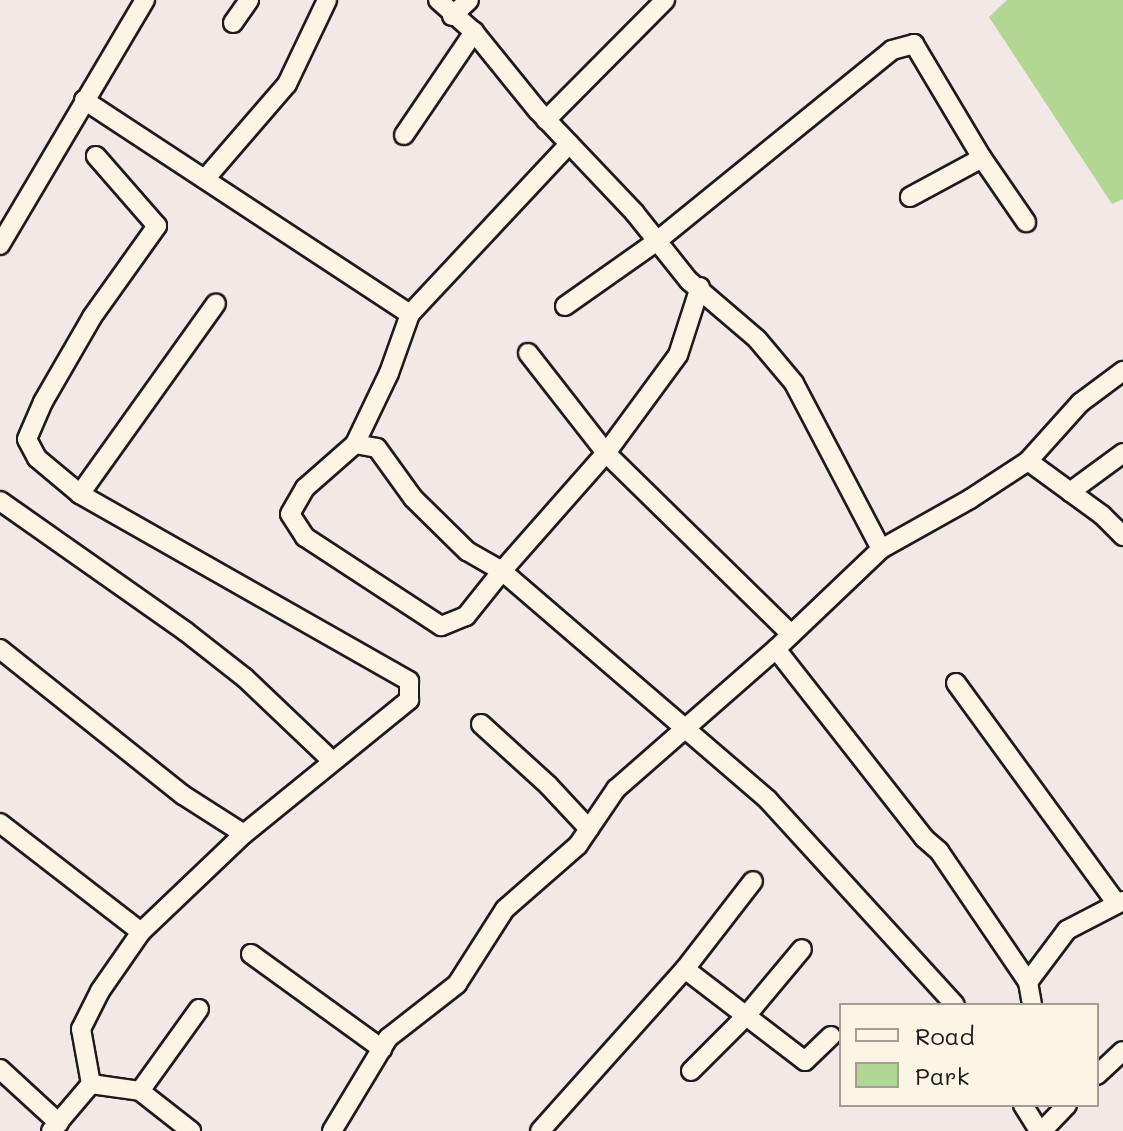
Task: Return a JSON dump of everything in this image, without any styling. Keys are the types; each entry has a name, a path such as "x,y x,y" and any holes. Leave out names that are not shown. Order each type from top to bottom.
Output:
{"street":[{"path":"0,245 145,0"},
{"path":"233,23 249,0"},
{"path":"205,179 287,84 327,0"},
{"path":"438,0 452,16 474,32 546,120 657,241 689,281 700,287 757,339 794,383 881,549"},
{"path":"452,16 469,0"},
{"path":"546,120 665,0"},
{"path":"404,135 474,32"},
{"path":"565,306 657,241 892,50 914,44 1002,192 1026,222"},
{"path":"84,100 410,314"},
{"path":"569,144 410,314 389,373 355,444 305,488 290,514 305,537 441,626 466,616 606,453 678,355 700,287"},
{"path":"91,1084 81,1029 100,991 141,932 244,834 331,760 409,700 409,681 80,494 37,458 27,439 43,402 92,317 157,226 96,156"},
{"path":"910,197 982,158"},
{"path":"80,494 216,303"},
{"path":"528,353 606,453 791,634"},
{"path":"332,1131 388,1038 457,984 505,909 578,845 616,789 776,649 881,549 970,499 1028,461 1080,403 1123,371"},
{"path":"355,444 377,448 413,498 467,551 502,571 768,800 953,1003"},
{"path":"1070,492 1123,453"},
{"path":"1028,461 1123,536"},
{"path":"0,501 185,631 245,678 331,760"},
{"path":"0,649 183,795 244,834"},
{"path":"776,649 924,838 939,851 1028,982 1032,1003"},
{"path":"956,683 1120,903 1067,930 1028,982"},
{"path":"481,724 548,785 589,829"},
{"path":"0,823 141,932"},
{"path":"541,1131 685,969 753,881"},
{"path":"691,1071 746,1016 802,949"},
{"path":"251,954 382,1049"},
{"path":"685,969 805,1061 831,1036"},
{"path":"140,1091 199,1009"},
{"path":"1099,1073 1123,1051"},
{"path":"0,1069 55,1127 91,1084"},
{"path":"91,1084 140,1091 191,1131"},
{"path":"1024,1107 1040,1131 1065,1107"}],"green space":[{"path":"1007,0 1123,0 1123,199 1112,204 989,17"}]}
